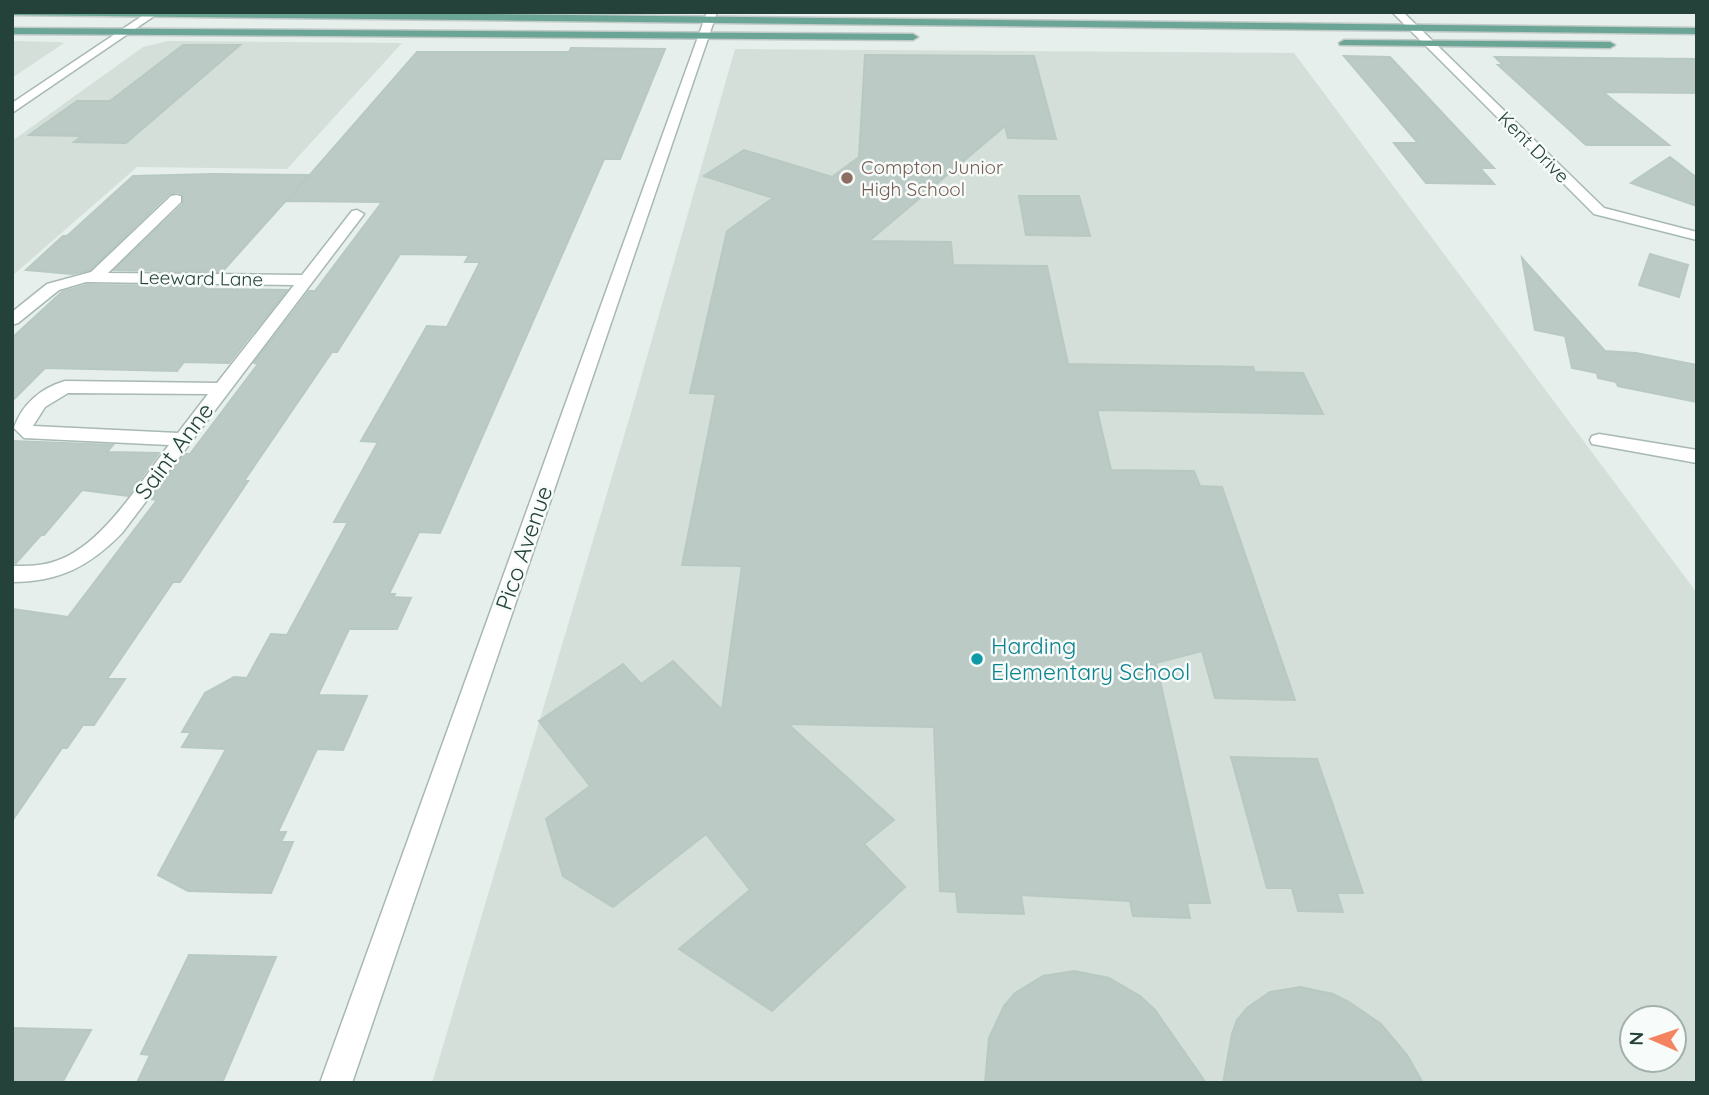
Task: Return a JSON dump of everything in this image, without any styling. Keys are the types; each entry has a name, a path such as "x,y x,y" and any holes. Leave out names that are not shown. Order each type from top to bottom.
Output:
{"main road":[{"path":"12,12 708,23 1697,32"},
{"path":"12,31 127,32 708,23 928,37"},
{"path":"1334,42 1616,45"}],"street":[{"name":"Kent Drive","path":"1397,12 1599,211 1697,236"},
{"path":"12,109 154,13"},
{"name":"Pico Avenue","path":"336,1083 708,23"},
{"path":"97,275 176,199"},
{"name":"Saint Anne","path":"12,574 43,575 70,566 90,554 115,528 357,214"},
{"name":"Leeward Lane","path":"12,320 53,287 97,275 306,279"},
{"path":"183,439 31,434 23,428 27,414 46,396 65,387 221,389"},
{"path":"1599,440 1697,457"}],"shaded area":[{"path":"12,41 59,42 64,43 12,78"},
{"path":"168,41 402,43 287,169 137,167 12,276 12,141 143,47"},
{"path":"735,49 1294,53 1697,593 1697,1083 432,1083 632,409"}],"building":[{"path":"183,45 240,45 126,143 74,142 82,136 29,135 77,101 110,101"},
{"path":"571,48 665,49 620,159 604,159 440,533 419,532 389,594 395,594 393,597 411,598 397,629 349,629 318,695 367,696 343,750 317,749 278,832 286,832 281,842 293,842 271,893 188,891 158,875 226,749 182,747 191,732 182,732 205,693 234,677 247,678 271,634 287,635 348,522 334,522 378,442 361,441 427,326 447,327 480,262 465,262 469,255 400,254 337,352 332,352 244,481 248,481 180,582 173,582 107,679 125,679 94,725 83,725 67,748 62,748 12,821 12,609 68,617 157,500 151,499 185,454 190,454 258,364 254,363 309,291 315,291 382,202 287,201 417,52 569,52"},
{"path":"865,55 1034,56 1056,139 1008,138 1005,126 869,241 951,242 953,265 1047,266 1068,364 1253,367 1255,372 1303,373 1323,414 1097,410 1111,470 1194,471 1200,486 1222,487 1295,700 1215,698 1202,651 1156,663 1210,903 1187,903 1190,918 1133,916 1130,901 1021,895 1024,914 958,912 956,892 940,891 934,727 788,724 894,820 864,844 905,887 772,1011 679,949 750,890 706,834 613,907 563,876 546,819 590,786 539,721 623,664 641,684 673,661 722,710 742,566 682,565 716,394 690,393 727,231 773,198 704,176 744,150 832,177 859,157"},
{"path":"1344,56 1390,57 1494,168 1480,168 1494,184 1426,183 1394,143 1418,143"},
{"path":"1495,57 1697,59 1697,93 1603,92 1669,145 1586,145 1498,65 1503,65"},
{"path":"1670,157 1697,178 1697,206 1631,183"},
{"path":"309,175 222,272 114,270 183,204 183,194 177,192 169,194 90,270 72,274 26,270 133,176"},
{"path":"1019,196 1079,196 1090,236 1026,235"},
{"path":"1650,254 1688,265 1679,297 1639,285"},
{"path":"1522,258 1605,351 1636,353 1697,365 1697,402 1618,386 1616,382 1598,378 1597,373 1572,368 1565,336 1535,330"},
{"path":"86,285 287,290 229,363 184,362 177,371 45,368 12,401 12,338 62,292"},
{"path":"12,441 113,445 107,452 159,453 128,496 82,490 44,535 41,535 16,563 12,563"},
{"path":"1231,757 1317,759 1363,893 1337,893 1343,912 1298,911 1292,888 1267,888"},
{"path":"189,955 276,957 222,1083 137,1083 150,1055 141,1054"},
{"path":"1074,971 1109,978 1140,996 1155,1010 1206,1083 985,1083 989,1038 1004,1006 1015,993 1043,976"},
{"path":"1300,987 1333,994 1381,1024 1407,1055 1423,1083 1223,1083 1237,1020 1247,1008 1270,992"},
{"path":"12,1028 91,1030 62,1083 12,1083"}],"place":[{"name":"Compton Junior High School","path":"847,178"},
{"name":"Harding Elementary School","path":"977,659"}]}
